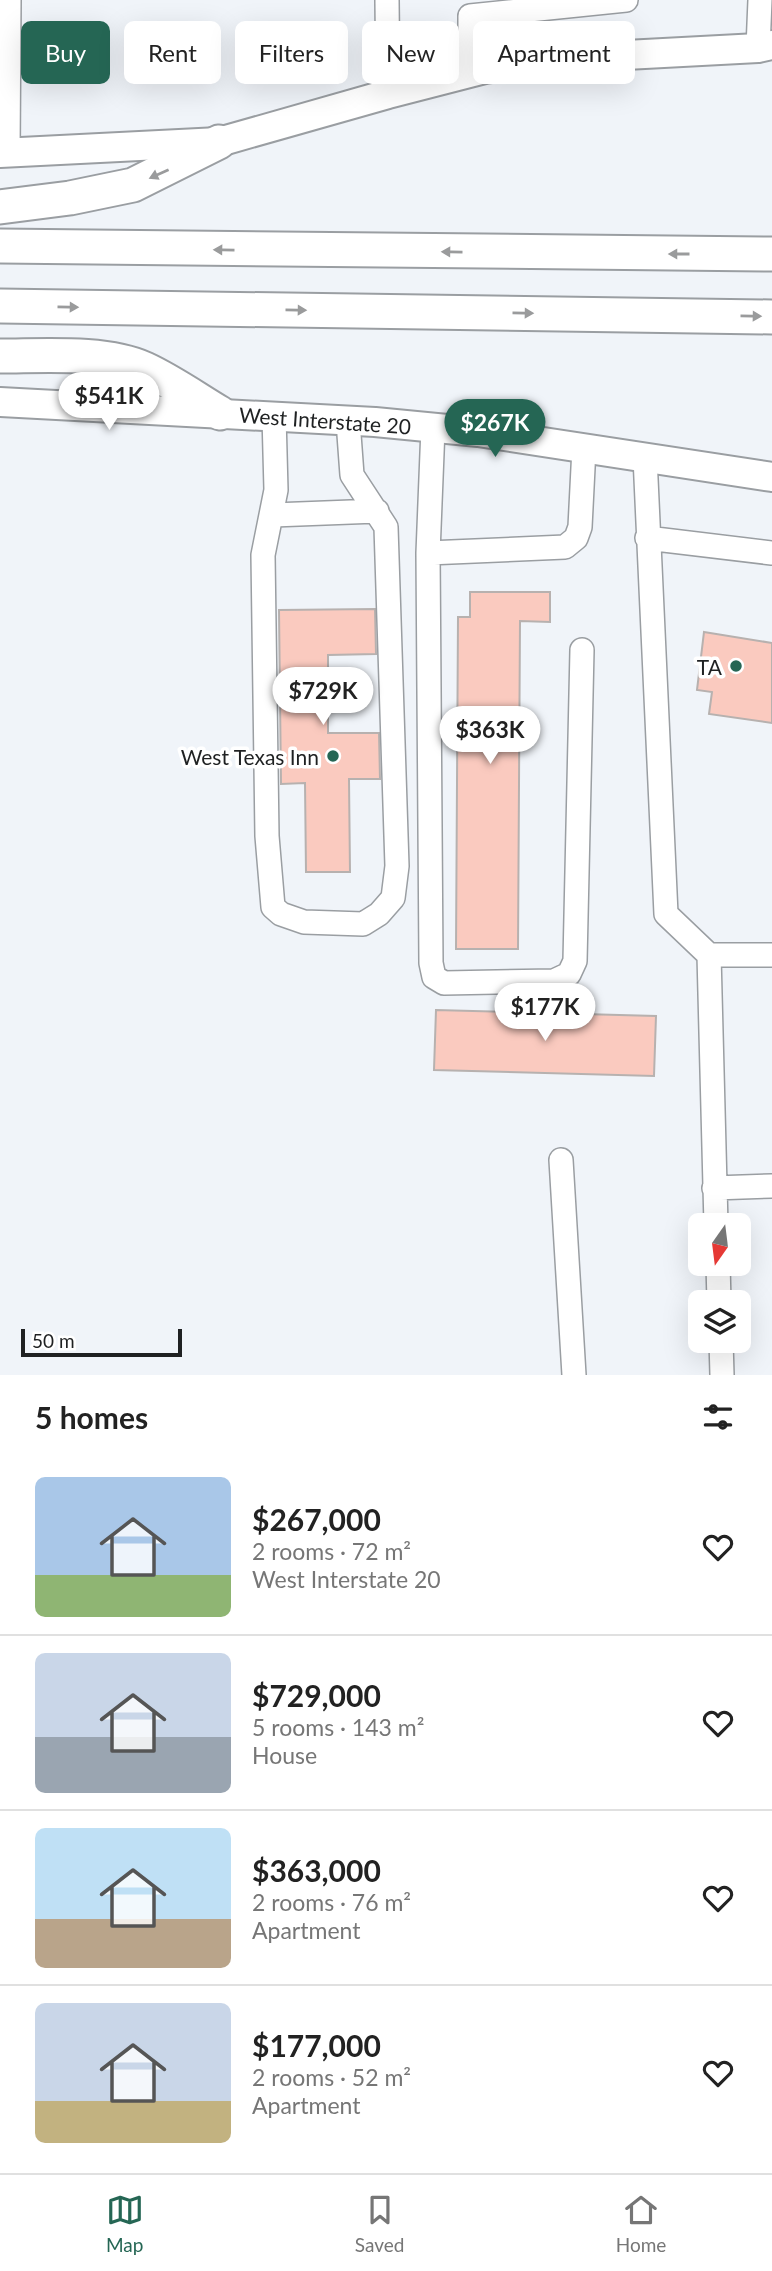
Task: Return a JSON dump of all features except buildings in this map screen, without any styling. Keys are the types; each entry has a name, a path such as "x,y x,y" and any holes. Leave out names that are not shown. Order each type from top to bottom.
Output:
{"highway":[{"path":"0,206 70,198 133,185 219,142"},
{"path":"0,246 772,254"},
{"path":"0,306 772,317"},
{"path":"0,356 107,359 127,363 144,369 220,413"}],"main road":[{"path":"4,153 219,142 470,73 569,58 767,48"},
{"name":"West Interstate 20","path":"0,402 274,416 433,428 772,477"}],"street":[{"path":"4,153 9,0"},
{"path":"387,0 388,94"},
{"path":"470,73 470,16 626,0"},
{"path":"760,0 767,48"},
{"path":"274,416 276,490 263,555 267,836 274,907 281,914 304,922 363,923 379,914 393,898 397,866 386,527 352,475 348,421"},
{"path":"433,428 428,553 431,963 434,977 444,983 554,981 569,974 575,961 582,650"},
{"path":"428,553 565,547 576,538 580,527 584,448"},
{"path":"645,457 666,914 709,955 772,955"},
{"path":"273,515 377,511"},
{"path":"647,538 772,553"},
{"path":"709,955 715,1213"},
{"path":"561,1160 574,1375"},
{"path":"714,1188 772,1186"},
{"path":"722,1353 723,1375"}],"place":[{"name":"TA","path":"736,666"},
{"name":"West Texas Inn","path":"333,756"}]}
